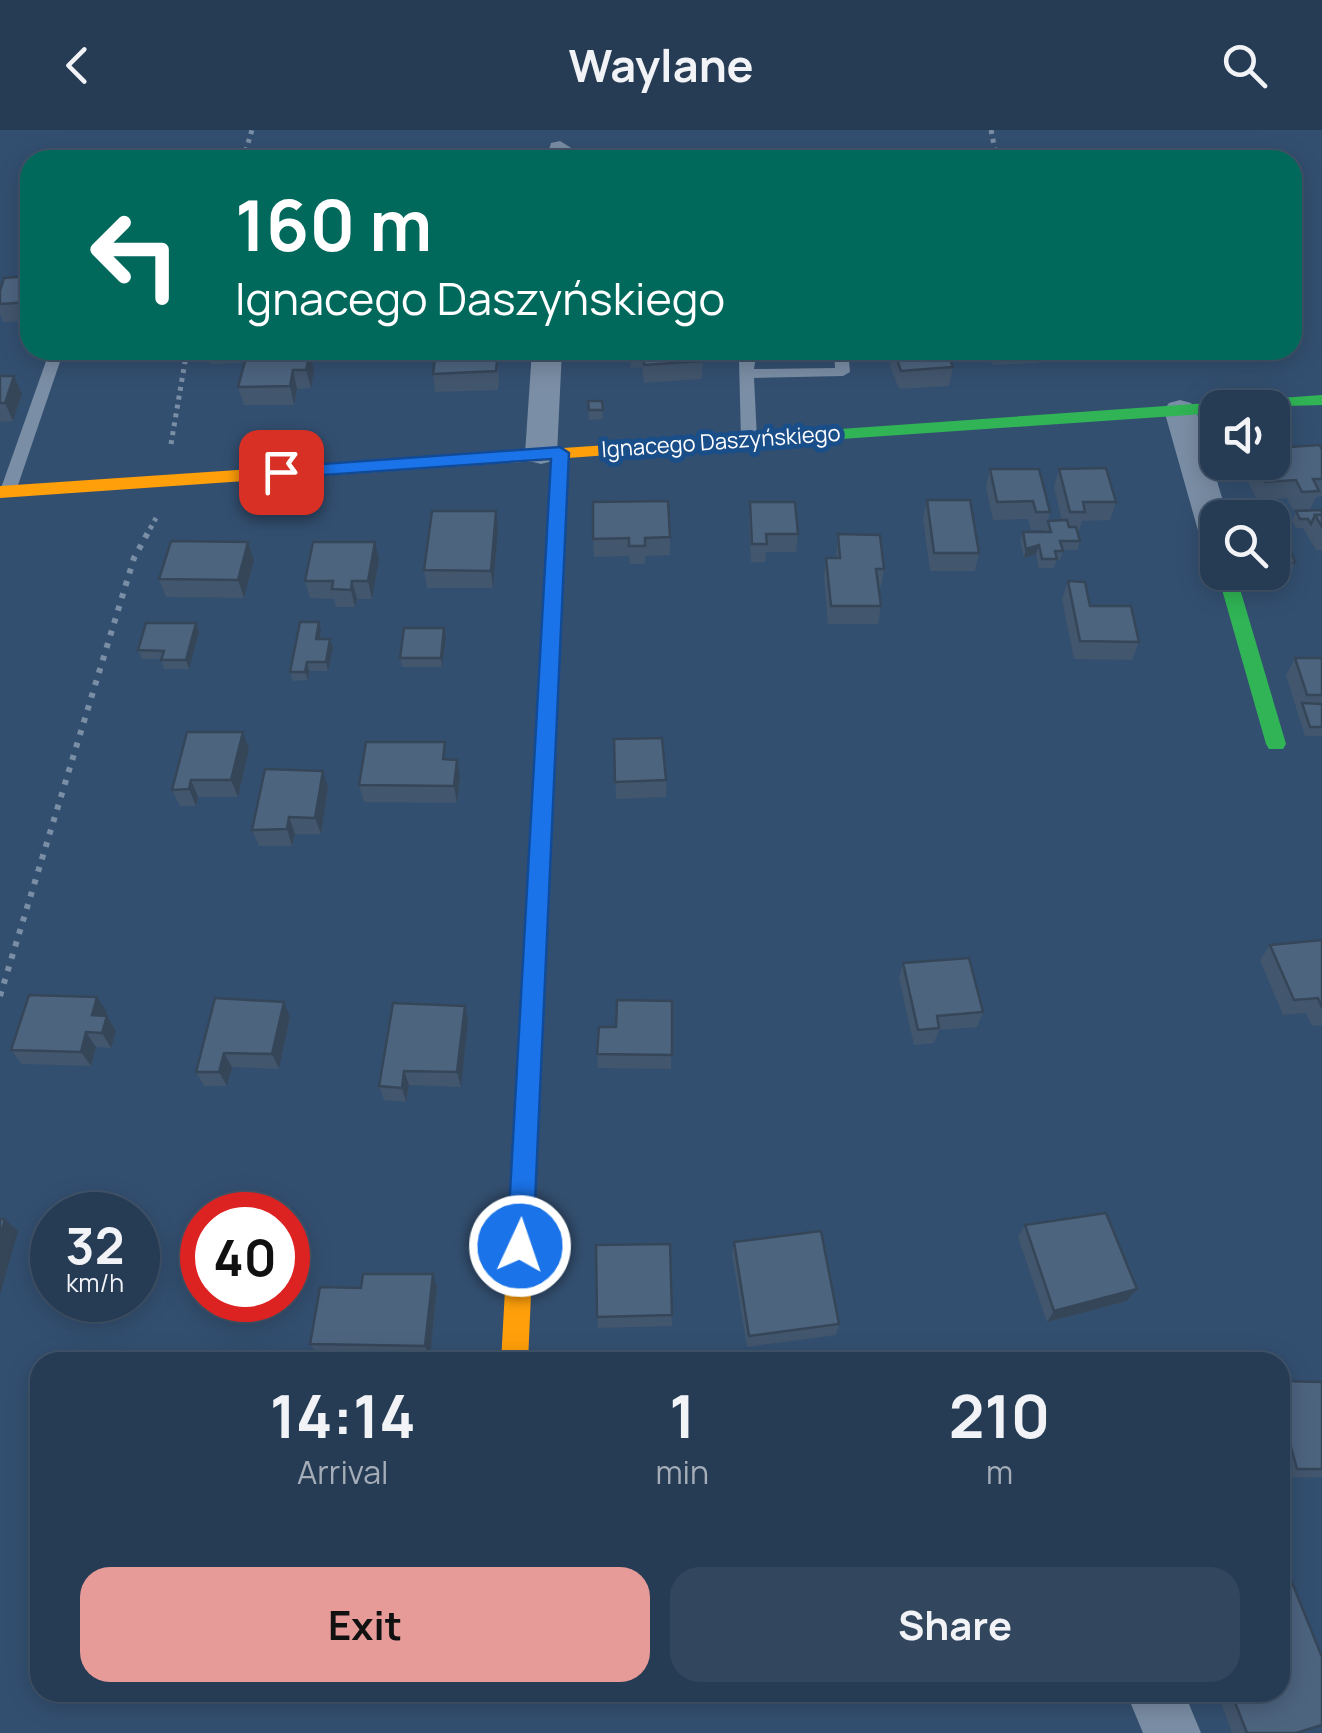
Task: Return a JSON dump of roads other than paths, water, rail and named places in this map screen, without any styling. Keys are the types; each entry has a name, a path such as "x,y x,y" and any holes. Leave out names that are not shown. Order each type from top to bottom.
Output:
{"main road":[{"name":"Ignacego Daszyńskiego","path":"4,492 165,492 551,453 1322,400"},
{"path":"514,1352 551,453"},
{"path":"1231,590 1276,744"}],"street":[{"path":"547,360 551,453"},
{"path":"1180,410 1206,500"},
{"path":"1159,1702 1172,1733"}],"lane":[{"path":"4,492 52,360"},
{"path":"748,360 749,440"},
{"path":"746,374 843,372 842,360"}]}
